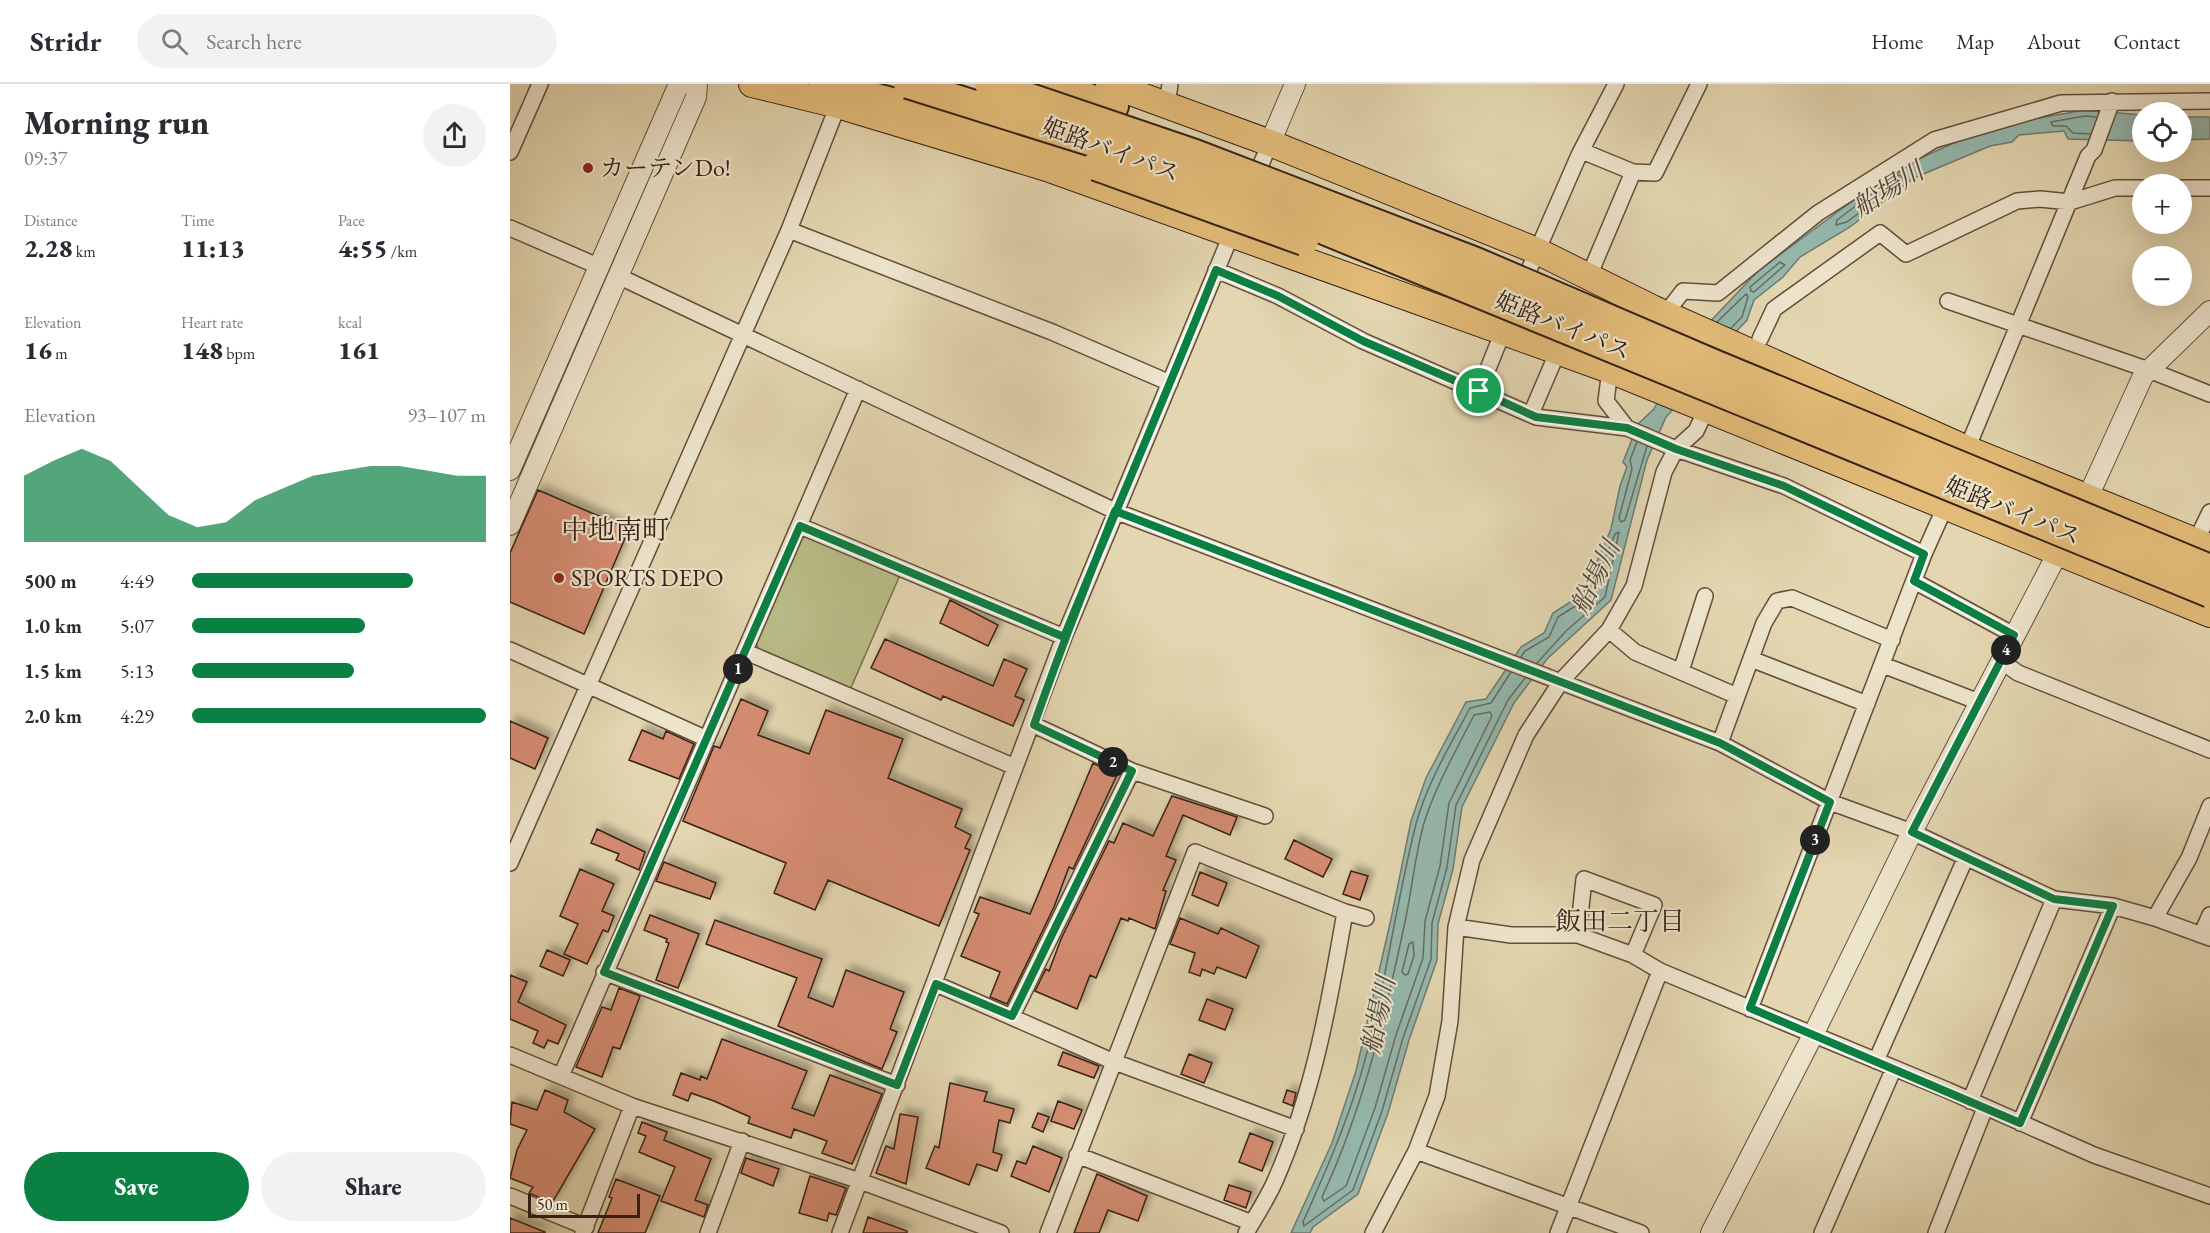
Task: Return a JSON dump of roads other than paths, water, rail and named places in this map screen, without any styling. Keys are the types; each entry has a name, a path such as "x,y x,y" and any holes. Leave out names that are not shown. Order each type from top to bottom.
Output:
{"highway":[{"path":"752,84 831,95 987,127 1427,286 1610,358 1707,408 2210,614"},
{"name":"姫路バイパス","path":"908,84 1099,144 1268,207 1610,358 2210,593"},
{"name":"姫路バイパス","path":"989,84 1195,154 1476,262 1714,364 2210,569"},
{"path":"1045,84 1112,95 1168,94 1270,143 1537,251 1659,310 1757,347 1967,449 2203,544"},
{"path":"831,95 1232,233 1558,351 1610,358"},
{"path":"1112,95 1400,216 1476,262"}],"street":[{"path":"510,152 540,84"},
{"path":"510,470 679,84"},
{"path":"510,525 696,97 697,84"},
{"path":"840,1233 936,984 1015,767 1034,725 1064,637 1295,84"},
{"path":"1479,391 1537,251 1582,151 1616,84"},
{"path":"1582,151 1633,172 1655,173 1699,84"},
{"path":"510,863 789,230 831,95"},
{"path":"1967,449 2020,326 2088,156 2094,150 2112,101"},
{"path":"1627,428 1605,401 1610,358 1659,310 1683,291 1718,293 1818,213 1934,140 2061,103 2210,101"},
{"path":"1589,276 1633,172"},
{"path":"1757,347 1774,309 1880,233 1906,254 2017,201 2040,199 2070,202 2115,188 2132,188"},
{"path":"2192,188 2210,188"},
{"path":"510,228 600,267"},
{"path":"789,230 1052,332 1170,383"},
{"path":"1216,270 1278,296 1363,341 1531,414 1627,428 1676,449 1784,486 1924,554"},
{"path":"618,276 1115,511 1562,680 1720,743 1830,802 1912,832 2054,899 2113,906 2206,936 2210,915"},
{"path":"1948,301 2149,370 2210,394"},
{"path":"1711,1233 1813,1035 1912,832 2057,552 2089,498 2143,376 2210,311"},
{"path":"1531,414 1558,351"},
{"path":"561,1076 858,389"},
{"path":"1373,1233 1416,1151 1437,1096 1450,1021 1456,927 1472,860 1526,735 1562,680 1609,630 1634,586 1664,472 1676,449 1696,431 1707,408"},
{"path":"1750,1008 1924,554 1946,507"},
{"path":"2203,544 2210,512"},
{"path":"800,526 1064,637"},
{"path":"1914,581 2014,635"},
{"path":"1681,671 1705,596"},
{"path":"1720,743 1764,623 1776,601 1792,598 1892,640"},
{"path":"1609,630 1635,652 1737,696"},
{"path":"510,650 707,739"},
{"path":"746,652 1015,767"},
{"path":"1751,659 1867,704"},
{"path":"2001,661 2018,673 2210,750"},
{"path":"1883,664 1979,702"},
{"path":"1034,725 1132,771 1265,816"},
{"path":"1012,1016 1132,771"},
{"path":"2154,918 2189,858 2210,806"},
{"path":"1048,1233 1112,1061 1195,852 1345,912 1366,918"},
{"path":"1876,1061 1966,856"},
{"path":"1578,934 1584,879 1654,905 1633,955"},
{"path":"1936,1233 1978,1104 2054,899"},
{"path":"2020,1123 2113,906"},
{"path":"1077,1155 1249,1228 1274,1184 1296,1129 1324,1032 1345,912"},
{"path":"1456,927 1511,935 1578,934 1633,955 1660,971 1894,1068 2094,1155 2210,1196"},
{"path":"1558,1233 1660,971"},
{"path":"604,972 897,1085"},
{"path":"936,984 1112,1061 1296,1129"},
{"path":"510,1055 632,1106 860,1180 1001,1233"},
{"path":"1822,1233 1894,1068"},
{"path":"510,1196 585,1230 632,1106"},
{"path":"708,1233 742,1141"},
{"path":"1416,1151 1641,1233"}],"water":[{"name":"船場川","path":"2085,110 2132,114 2132,141 2068,139 2064,131 2019,135 2012,142 1990,146 1914,178 1850,227 1800,257 1783,277 1754,300 1747,320 1717,352 1691,390 1666,417 1647,460 1611,600 1547,659 1514,703 1462,807 1453,869 1438,924 1437,960 1409,1040 1388,1113 1358,1194 1313,1227 1310,1233 1291,1233 1332,1143 1356,1071 1411,821 1426,778 1466,702 1486,699 1521,647 1544,633 1553,613 1583,594 1611,529 1620,486 1627,467 1623,462 1638,424 1654,409 1686,347 1758,271 1894,170 1967,137 2010,123"},
{"path":"2192,117 2210,117 2210,139 2192,140"}],"place":[{"name":"カーテンDo!","path":"588,168"},
{"name":"SPORTS DEPO","path":"559,578"}],"district":[{"name":"中地南町","path":"615,530"},
{"name":"飯田二丁目","path":"1620,921"}]}
